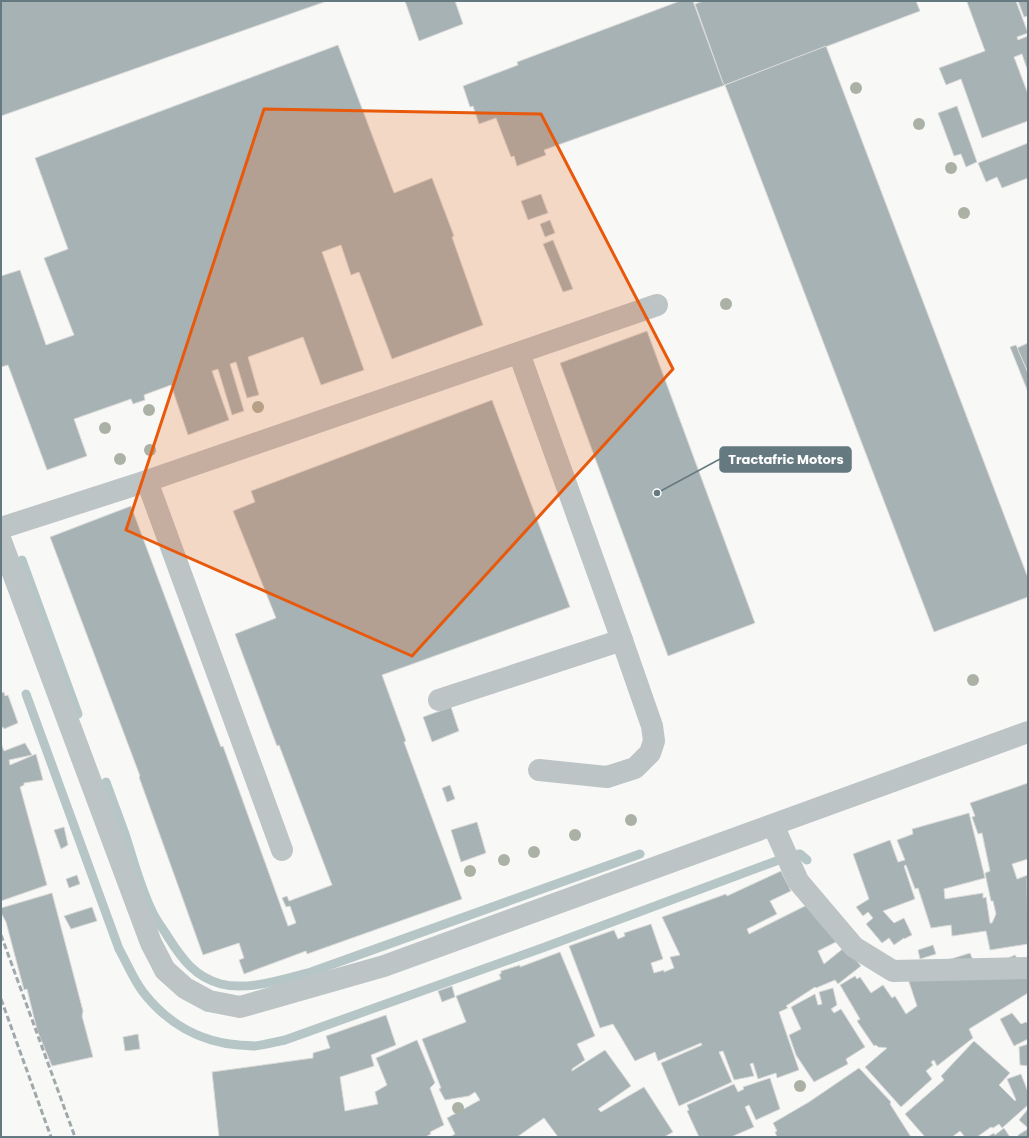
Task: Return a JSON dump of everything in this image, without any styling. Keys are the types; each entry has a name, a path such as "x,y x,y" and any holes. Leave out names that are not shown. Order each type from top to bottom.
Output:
{"street":[{"path":"1,528 147,481 657,306"},
{"path":"519,353 652,726 654,741 650,753 635,768 607,777 539,770"},
{"path":"147,481 282,850"},
{"path":"1,541 151,943 165,970 185,988 209,1001 240,1007 384,966 1028,732"},
{"path":"438,700 622,640"},
{"path":"773,825 798,882 854,947 893,971 1028,968"}],"highlighted area":[{"path":"264,109 541,114 673,369 412,656 126,530"}],"building":[{"path":"1,1 327,1 1,116"},
{"path":"405,1 455,1 463,24 419,41"},
{"path":"680,1 693,1 725,85 544,150 546,155 517,166 514,156 511,157 496,118 479,124 473,106 470,107 463,86 518,65 517,62"},
{"path":"703,1 916,1 920,11 725,85 695,4"},
{"path":"1016,1 1028,33 1017,37 1018,40 1028,36 1028,72 1022,54 1014,57 1028,94 1028,121 982,138 961,79 946,85 939,68 985,51 967,2"},
{"path":"1018,1 1028,1 1028,16 1024,17"},
{"path":"338,45 394,193 432,178 454,236 452,237 483,325 392,359 359,272 351,275 341,245 322,252 364,370 321,385 303,337 248,357 259,395 247,398 236,362 230,364 244,411 232,415 218,369 212,371 229,420 188,435 171,385 144,395 145,400 133,404 131,399 74,419 87,456 47,470 8,365 1,367 1,276 20,270 46,345 74,335 44,258 68,249 35,158"},
{"path":"826,46 1028,578 1028,597 934,632 725,85"},
{"path":"957,106 977,162 966,167 961,154 954,156 938,113"},
{"path":"1028,143 1028,178 1002,188 997,177 986,182 978,163"},
{"path":"541,194 548,213 528,220 521,201"},
{"path":"550,220 555,233 545,237 540,224"},
{"path":"553,240 573,289 563,292 543,244"},
{"path":"647,331 755,623 668,656 560,363"},
{"path":"1028,343 1028,373 1017,348"},
{"path":"1016,345 1028,373 1028,392 1010,347"},
{"path":"492,400 570,607 382,675 406,741 404,742 462,899 307,954 306,951 244,974 239,960 244,958 239,943 203,955 139,777 140,776 50,537 131,506 221,747 223,746 288,926 296,923 290,906 286,907 282,898 287,896 289,901 332,885 235,634 276,618 233,511 255,502 251,491"},
{"path":"4,692 5,696 8,695 18,723 4,729 3,727 1,728 1,693"},
{"path":"451,707 459,731 432,742 423,717"},
{"path":"1,743 4,751 25,743 32,755 9,760 10,765 36,754 43,780 24,783 24,785 20,787 47,885 1,901"},
{"path":"1028,783 1028,859 1012,864 1017,879 1028,875 1028,944 990,950 986,931 952,936 951,925 931,928 918,888 915,889 906,865 904,866 915,899 883,911 894,923 904,918 912,935 904,938 894,945 889,938 882,943 866,924 873,918 868,912 863,916 856,907 869,899 853,854 890,840 898,862 905,860 897,840 913,834 912,829 969,813 985,878 944,889 945,899 983,893 983,898 986,897 990,923 992,923 996,914 993,901 991,901 985,873 990,871 982,833 978,834 972,817 975,816 970,803"},
{"path":"450,785 455,799 447,802 442,788"},
{"path":"477,822 486,853 461,862 451,830"},
{"path":"64,827 68,845 61,849 54,830"},
{"path":"781,871 791,891 770,901 777,914 747,929 749,934 819,899 840,940 818,951 824,964 845,947 861,966 838,984 835,980 816,988 815,987 786,1006 788,1008 779,1012 799,1070 777,1078 776,1073 758,1079 753,1063 750,1064 754,1076 734,1080 723,1051 719,1052 732,1082 679,1106 661,1063 702,1045 701,1043 658,1061 655,1052 635,1061 613,1024 600,1028 569,946 614,930 618,939 625,936 624,933 651,924 663,959 651,963 654,973 664,970 664,972 674,968 670,957 680,955 662,917 726,894 727,896"},
{"path":"77,875 80,884 69,888 66,879"},
{"path":"52,893 83,1011 82,1016 93,1057 52,1066 37,1030 27,989 24,990 6,922 1,913 1,908"},
{"path":"92,907 97,921 71,929 64,916"},
{"path":"933,945 936,954 920,959 918,950"},
{"path":"560,952 595,1036 577,1044 585,1060 572,1069 572,1071 605,1050 631,1086 598,1109 601,1112 644,1087 673,1132 664,1137 558,1137 544,1118 517,1137 450,1137 455,1134 447,1118 480,1100 475,1092 469,1096 445,1100 439,1089 441,1088 422,1039 466,1022 456,996 501,979 499,974 501,974 501,971 520,965 520,967"},
{"path":"970,953 978,972 1015,955 1028,976 1028,993 969,1029 973,1038 937,1066 934,1060 931,1062 933,1065 926,1071 932,1079 901,1107 865,1067 887,1048 878,1047 876,1045 874,1046 857,1021 860,1019 840,985 855,976 857,979 860,977 871,993 883,985 892,998 895,996 906,1014 917,1006 906,973"},
{"path":"452,986 455,997 442,1002 438,991"},
{"path":"833,988 837,1005 831,1009 834,1013 841,1009 865,1047 846,1059 848,1064 814,1082 796,1055 789,1035 801,1029 791,1007 815,994 818,1005 822,1004 819,992"},
{"path":"1012,1013 1021,1024 1026,1022 1028,1024 1028,1039 1014,1046 1000,1019"},
{"path":"386,1015 396,1045 371,1055 374,1066 340,1077 345,1111 378,1104 375,1092 387,1085 376,1058 417,1040 435,1083 430,1088 444,1125 430,1132 431,1134 427,1137 219,1137 212,1072 313,1058 313,1053 330,1048 326,1036"},
{"path":"138,1034 140,1049 125,1051 123,1037"},
{"path":"974,1041 1010,1073 999,1085 1015,1101 1016,1100 1007,1079 1021,1074 1028,1092 1028,1105 1002,1128 999,1124 993,1128 991,1127 977,1137 965,1137 960,1131 952,1137 925,1137 905,1114 944,1080 941,1076"},
{"path":"1028,1044 1028,1066 1020,1065 1019,1047"},
{"path":"859,1068 891,1102 890,1104 911,1137 777,1137 775,1132 777,1131 773,1123 809,1102"},
{"path":"770,1078 780,1109 756,1120 749,1105 745,1107 754,1127 731,1137 699,1137 687,1111 689,1110 687,1105 734,1084 738,1092 744,1089 743,1087"},
{"path":"1028,1109 1028,1128 1019,1120"},
{"path":"1004,1128 1010,1137 987,1137 994,1133 995,1135"},
{"path":"1028,1129 1028,1137 1018,1137 1018,1135"}],"waterway":[{"path":"22,560 78,714"},
{"path":"26,694 119,949 136,982 152,1003 174,1022 198,1035 225,1043 255,1046 285,1040 545,947 787,857 800,854 807,860"},
{"path":"106,782 142,886 157,920 184,960 196,972 212,981 232,986 266,983 311,972 640,854"}],"railway":[{"path":"1,935 75,1137"},
{"path":"1,999 51,1137"}],"place":[{"name":"Tractafric Motors","path":"657,493"}]}
